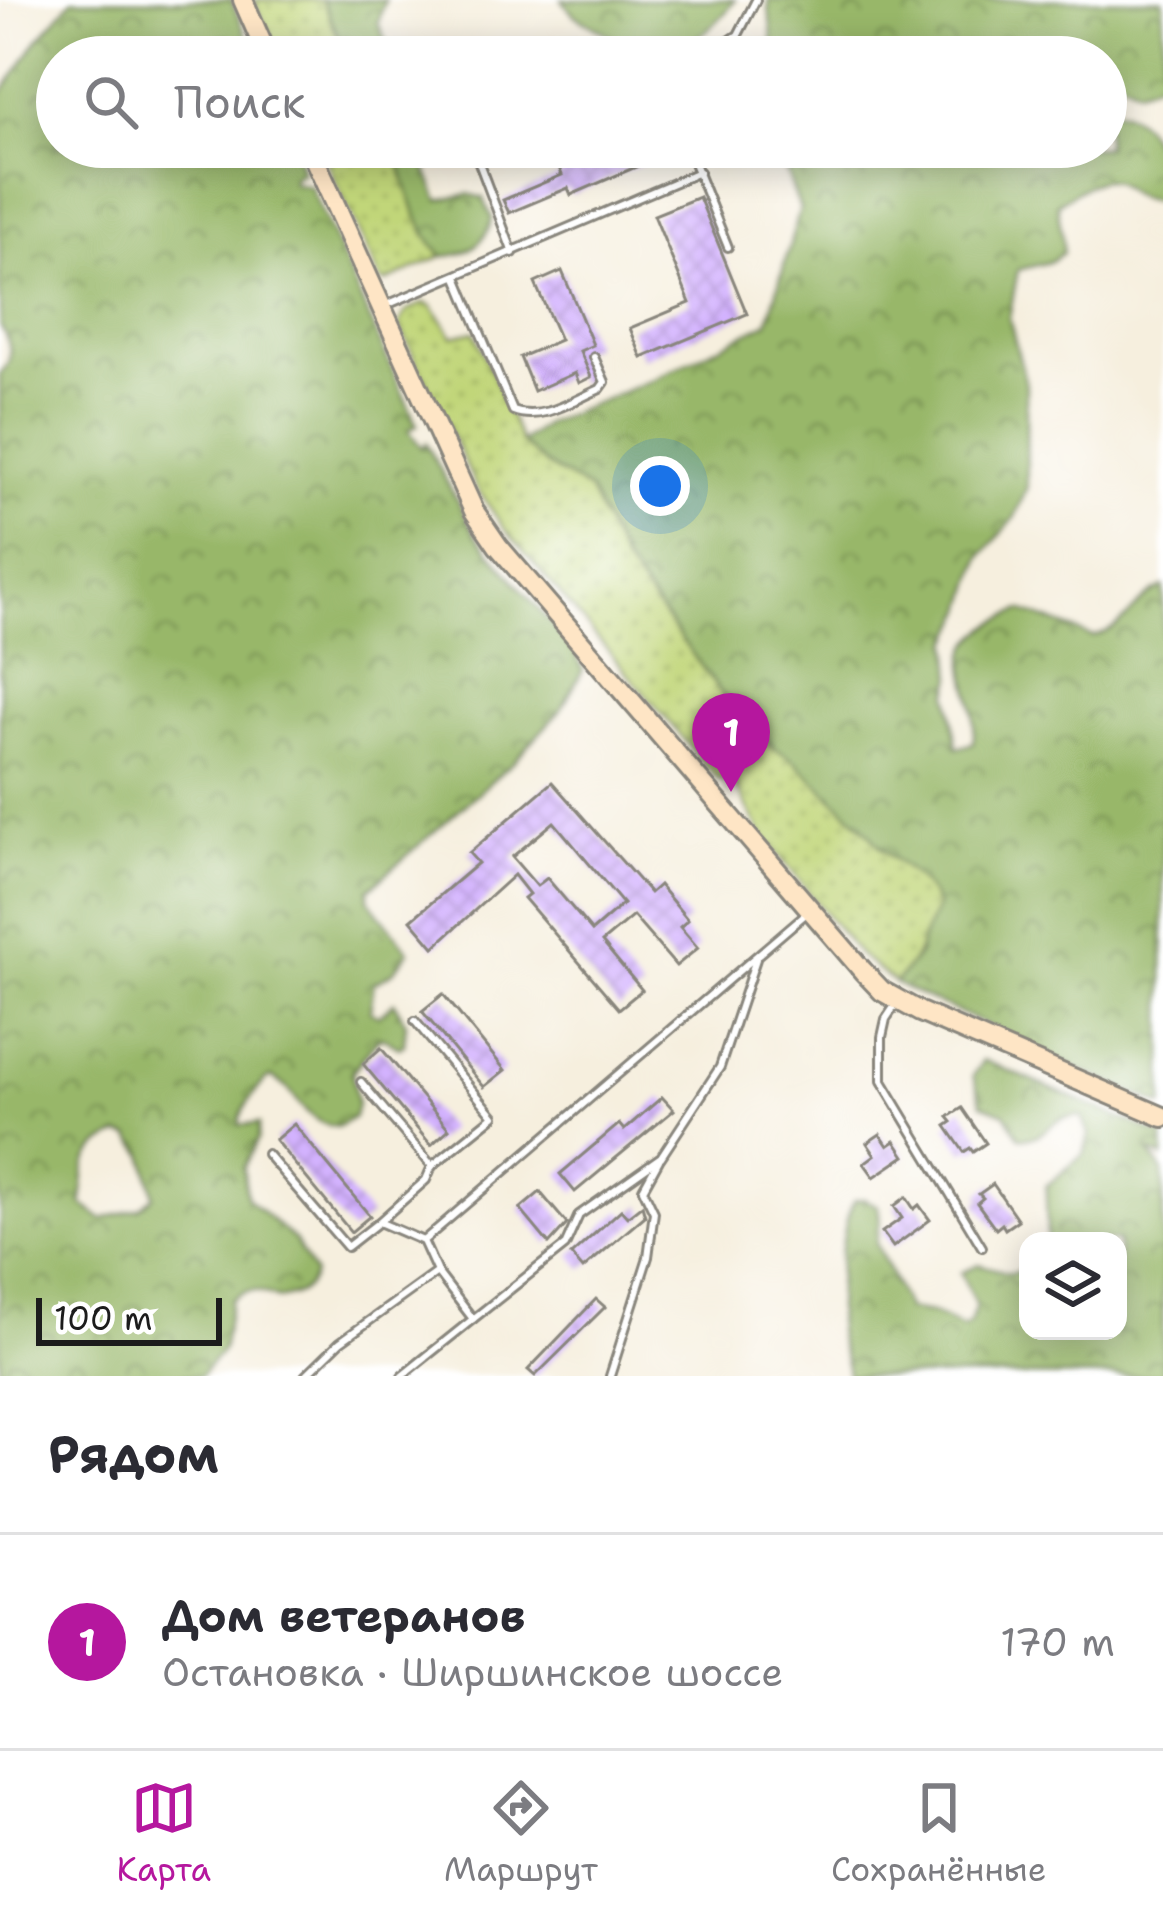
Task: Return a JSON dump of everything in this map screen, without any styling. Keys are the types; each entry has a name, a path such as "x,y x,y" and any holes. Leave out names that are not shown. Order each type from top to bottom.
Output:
{"main road":[{"path":"243,0 259,36"},
{"path":"318,168 457,479 498,546 863,971 898,1001 1163,1117"}],"lane":[{"path":"736,36 756,0"},
{"path":"481,168 513,253"},
{"path":"697,168 728,247"},
{"path":"380,307 699,172"},
{"path":"458,277 513,411 528,417 540,415 600,388 605,382 594,358"},
{"path":"423,1240 812,909"},
{"path":"610,1376 648,1257 654,1212 643,1189 720,1067 757,955"},
{"path":"898,1001 886,1019 882,1081 982,1247"},
{"path":"267,1154 347,1247 426,1180 432,1166 494,1116 415,1021"},
{"path":"361,1082 432,1166"},
{"path":"402,1376 565,1246 579,1215 661,1157"},
{"path":"379,1222 423,1240 437,1271 472,1319"},
{"path":"305,1376 340,1342 437,1271"}],"green space":[{"path":"72,0 231,0 247,36 41,36"},
{"path":"254,0 322,0 338,36 270,36"},
{"path":"322,0 385,0 378,23 383,36 338,36"},
{"path":"562,0 735,0 699,36 611,36 573,14"},
{"path":"768,0 1163,0 1163,80 1138,89 1127,83 1127,36 772,36"},
{"path":"36,42 36,168 301,168 293,183 310,186 417,425 408,430 422,448 426,443 475,534 575,652 583,670 560,711 513,762 369,889 369,900 409,951 393,972 374,983 370,1011 379,1016 394,1002 406,1023 404,1044 399,1047 377,1039 352,1072 354,1117 337,1127 325,1124 271,1077 245,1108 239,1125 259,1124 258,1139 243,1168 247,1198 295,1241 314,1274 305,1289 291,1296 279,1299 250,1291 231,1300 222,1351 200,1376 0,1376 0,374 10,350 0,325 0,96","holes":["119,1135 130,1137 144,1154 154,1196 140,1208 102,1219 82,1204 87,1162 97,1147"]},
{"path":"1127,114 1152,140 1160,169 1160,201 1107,180 1080,189 1058,204 1063,253 1018,270 1009,318 1026,384 1027,487 1014,519 981,557 950,642 953,677 949,693 957,748 973,743 965,665 975,638 1022,610 1093,637 1117,626 1163,587 1163,1106 1006,1038 895,983 919,954 937,907 932,896 796,762 737,714 623,561 589,490 545,464 521,442 547,423 654,379 768,322 800,209 785,168 1127,168"},
{"path":"330,168 402,168 419,218 442,256 381,281"},
{"path":"402,168 426,168 439,200 469,194 483,198 492,218 486,234 460,254 442,256 418,219"},
{"path":"424,303 432,306 453,336 474,331 521,442 545,464 589,490 623,561 737,714 796,762 932,896 937,907 931,927 895,983 859,955 761,833 734,783 717,779 503,527 476,487 399,325 406,312"},
{"path":"983,1060 1163,1136 1163,1158 1149,1152 1163,1172 1163,1376 848,1376 838,1336 837,1302 842,1243 855,1200 878,1206 876,1243 907,1309 932,1313 963,1328 976,1306 961,1273 978,1264 1019,1271 1019,1340 1127,1340 1127,1232 1047,1232 1046,1186 1084,1154 1089,1135 1082,1117 1062,1119 1036,1136 1019,1137 1005,1113 982,1104 973,1076"}],"building":[{"path":"559,168 633,168 571,195 568,188 509,213 503,200 562,175"},
{"path":"699,197 747,314 642,358 630,328 690,303 654,215"},
{"path":"562,271 593,345 580,351 591,377 579,383 575,373 534,391 520,357 560,340 535,283"},
{"path":"552,782 650,893 659,885 688,920 680,927 698,948 676,966 633,916 602,942 642,990 619,1009 524,898 529,894 514,875 434,947 411,920 478,863 469,853","holes":["554,822 623,904 592,931 547,878 537,886 512,857"]},
{"path":"443,994 505,1070 484,1087 422,1011"},
{"path":"381,1048 449,1129 431,1145 363,1064"},
{"path":"662,1097 674,1110 575,1192 560,1174 619,1124 624,1130"},
{"path":"962,1108 986,1143 973,1152 970,1148 964,1152 946,1126 952,1122 948,1117"},
{"path":"294,1124 370,1216 351,1232 275,1140"},
{"path":"880,1134 888,1146 895,1141 905,1156 874,1177 864,1163 875,1155 867,1143"},
{"path":"993,1184 1018,1220 1005,1229 1002,1224 996,1229 977,1203 983,1198 979,1194"},
{"path":"540,1192 567,1224 549,1244 520,1209"},
{"path":"906,1197 930,1220 893,1247 882,1232 902,1218 894,1206"},
{"path":"642,1205 645,1216 583,1269 571,1255 621,1210 627,1217"},
{"path":"596,1299 605,1307 535,1376 528,1370"}],"place":[{"name":"Дом ветеранов","path":"731,792"}]}
